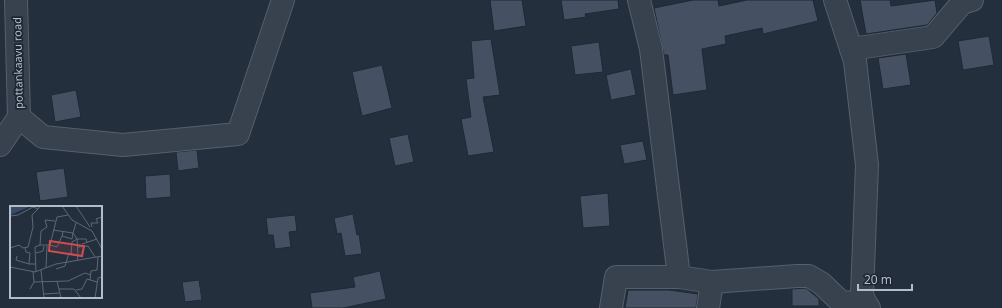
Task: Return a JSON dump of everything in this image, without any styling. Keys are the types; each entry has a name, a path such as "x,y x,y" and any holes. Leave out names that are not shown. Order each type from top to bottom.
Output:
{"street":[{"name":"pottankaavu road","path":"0,145 19,117 16,0"},
{"path":"19,117 43,138 123,145 238,134 283,0"},
{"path":"639,0 651,49 679,277"},
{"path":"835,0 854,61 867,164 862,295 867,306"},
{"path":"851,49 933,37 962,3 972,0"},
{"path":"610,308 616,277 679,277 712,282 808,276 821,283 841,302 867,306"},
{"path":"708,308 712,282"}],"building":[{"path":"490,0 522,0 526,26 494,31"},
{"path":"561,0 618,0 619,9 585,14 586,17 564,20"},
{"path":"693,0 718,0 719,6 747,0 813,0 818,21 763,34 762,28 725,36 726,44 702,49 707,90 673,95 668,55 664,55 654,8"},
{"path":"860,0 890,0 891,6 935,0 937,13 927,25 866,34"},
{"path":"989,36 994,65 963,70 958,41"},
{"path":"491,39 500,95 483,97 494,152 468,156 461,119 471,117 466,79 474,78 471,41"},
{"path":"599,42 603,72 575,75 571,46"},
{"path":"906,54 911,85 883,89 878,58"},
{"path":"382,65 392,108 362,116 352,72"},
{"path":"631,69 636,95 611,100 606,75"},
{"path":"76,90 81,117 55,122 51,95"},
{"path":"408,134 414,162 395,166 389,138"},
{"path":"643,141 647,160 624,164 620,145"},
{"path":"197,150 199,168 178,171 176,152"},
{"path":"64,168 68,197 40,201 36,172"},
{"path":"170,174 171,197 146,199 145,176"},
{"path":"608,193 610,226 583,228 580,196"},
{"path":"353,214 357,235 359,234 362,254 345,256 341,233 337,234 334,218"},
{"path":"295,215 297,231 289,232 291,247 275,249 273,235 268,235 266,218"},
{"path":"380,271 386,299 343,308 312,308 310,293 355,287 353,277"},
{"path":"199,280 202,300 185,302 182,282"},
{"path":"806,288 819,299 819,306 792,306 792,289"},
{"path":"628,290 669,290 698,294 696,308 625,308"}]}
